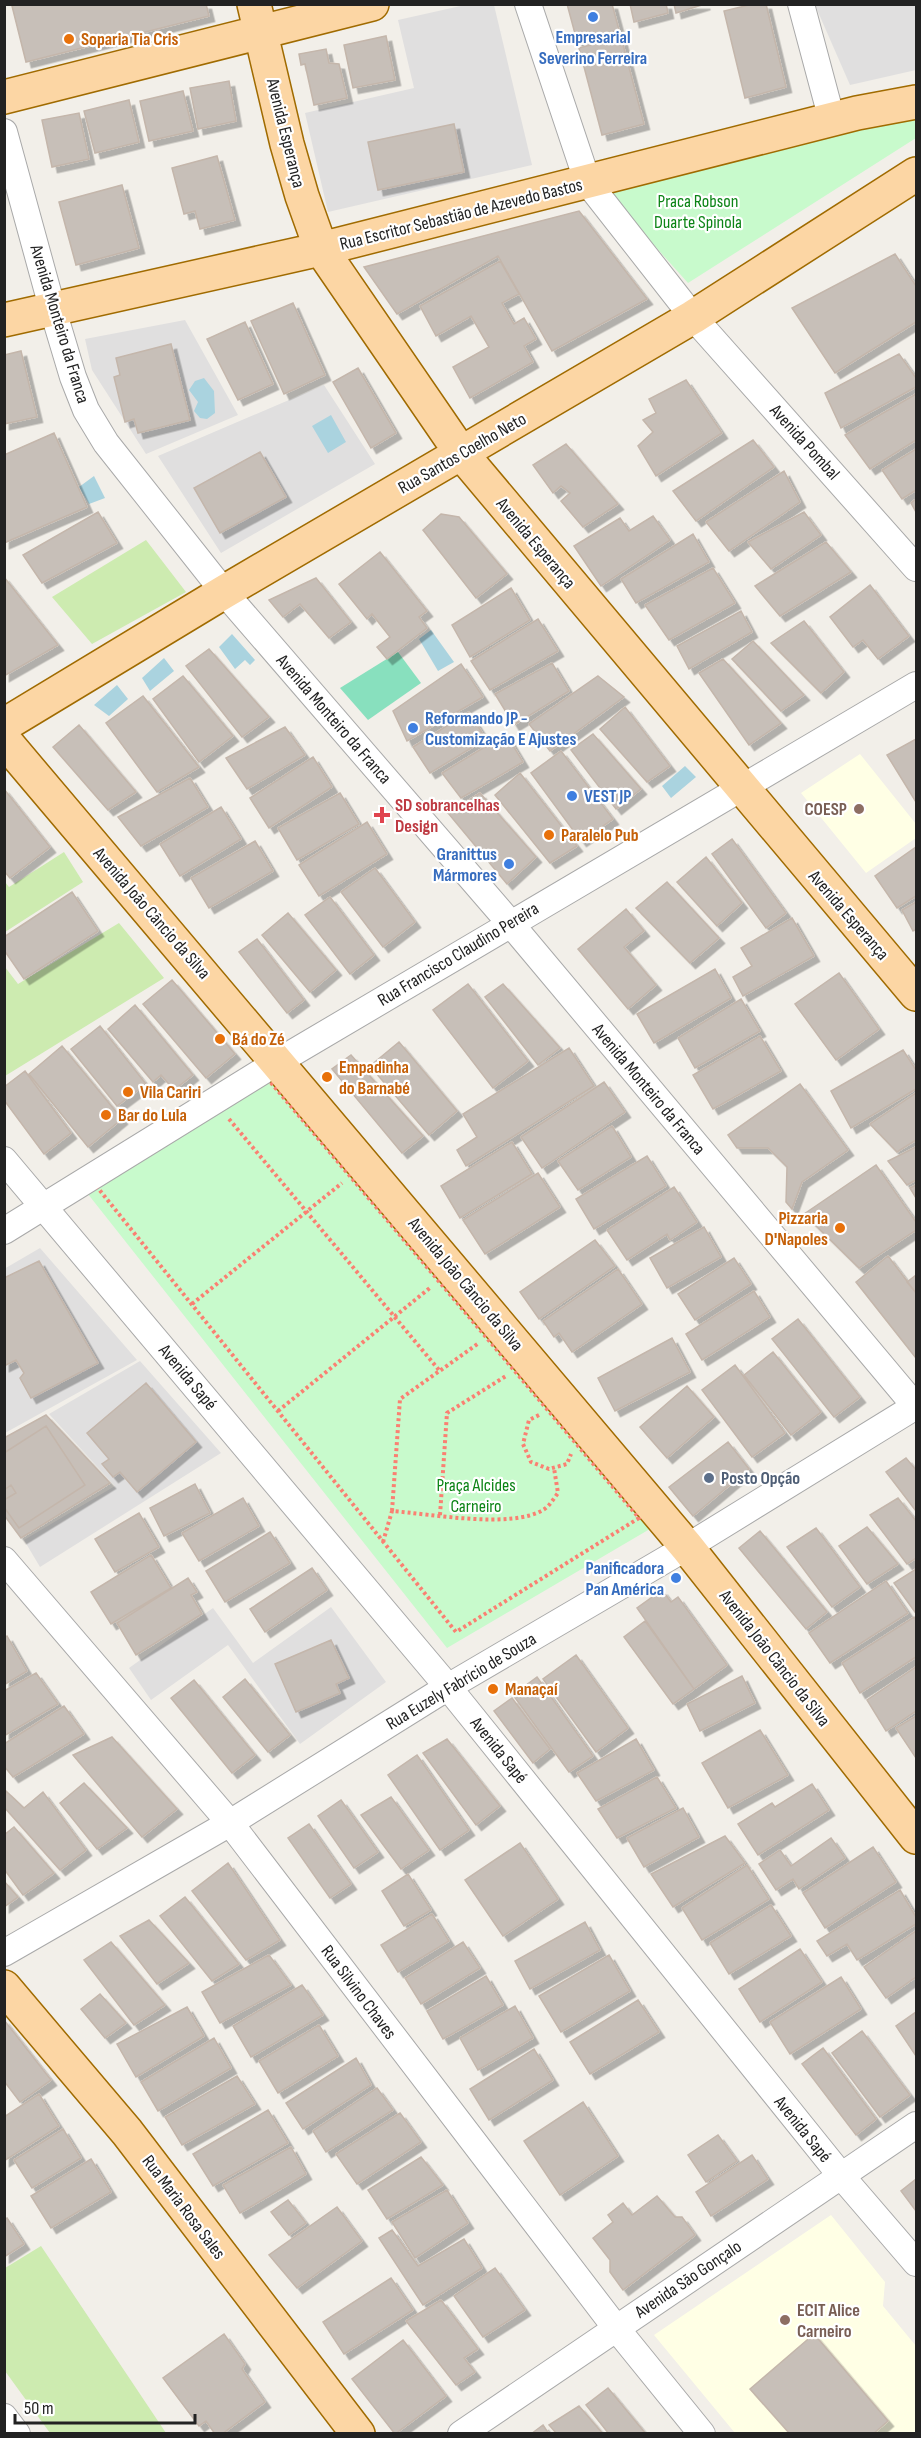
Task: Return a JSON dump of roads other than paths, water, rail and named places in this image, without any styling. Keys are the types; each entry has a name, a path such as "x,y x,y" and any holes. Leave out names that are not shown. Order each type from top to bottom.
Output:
{"main road":[{"path":"4,97 258,18 372,4"},
{"name":"Avenida Esperança","path":"258,18 287,144 321,249 461,453 740,788 916,994"},
{"name":"Rua Escritor Sebastião de Azevedo Bastos","path":"4,320 52,307 321,249 832,120 916,102"},
{"name":"Rua Santos Coelho Neto","path":"4,726 224,592 693,316 916,174"},
{"name":"Avenida João Câncio da Silva","path":"4,740 279,1061 687,1547 916,1837"},
{"name":"Rua Maria Rosa Sales","path":"4,1987 127,2132 358,2433"}],"street":[{"name":"Avenida Pombal","path":"528,4 588,183 693,316 916,568"},
{"path":"801,4 832,120"},
{"name":"Avenida Monteiro da Franca","path":"4,132 52,307 86,410 101,435 224,592 510,923 916,1407"},
{"name":"Rua Francisco Claudino Pereira","path":"4,1231 279,1061 916,685"},
{"name":"Avenida Sapé","path":"4,1160 448,1687 843,2178 916,2263"},
{"name":"Rua Euzely Fabrício de Souza","path":"4,1953 230,1822 448,1687 687,1547 916,1407"},
{"name":"Rua Silvino Chaves","path":"4,1560 230,1822 616,2328 702,2433"},
{"name":"Avenida São Gonçalo","path":"461,2433 843,2178 916,2125"},
{"path":"4,2417 17,2433"}],"water":[{"path":"204,378 214,391 215,413 207,419 200,418 194,411 198,402 189,390 195,381"},
{"path":"331,415 346,442 328,453 312,426"},
{"path":"94,476 105,498 89,504 79,487"},
{"path":"431,630 454,662 438,671 419,639"},
{"path":"232,634 255,660 250,665 245,660 235,669 219,647"},
{"path":"164,658 174,671 150,691 142,678"},
{"path":"117,685 128,699 109,716 94,705"},
{"path":"685,766 696,777 671,798 662,786"}],"place":[{"name":"Empresarial Severino Ferreira","path":"593,17"},
{"name":"Soparia Tia Cris","path":"69,39"},
{"name":"Reformando JP - Customização E Ajustes","path":"413,728"},
{"name":"VEST JP","path":"572,796"},
{"name":"COESP","path":"859,809"},
{"name":"SD sobrancelhas Design","path":"382,815"},
{"name":"Paralelo Pub","path":"549,835"},
{"name":"Granittus Mármores","path":"509,864"},
{"name":"Bá do Zé","path":"220,1039"},
{"name":"Empadinha do Barnabé","path":"327,1077"},
{"name":"Vila Cariri","path":"128,1092"},
{"name":"Bar do Lula","path":"106,1115"},
{"name":"Pizzaria D'Napoles","path":"840,1228"},
{"name":"Posto Opção","path":"709,1478"},
{"name":"Panificadora Pan América","path":"676,1578"},
{"name":"Manaçaí","path":"493,1689"},
{"name":"ECIT Alice Carneiro","path":"785,2320"}],"park label":[{"name":"Praca Robson Duarte Spinola","path":"698,211"},
{"name":"Praça Alcides Carneiro","path":"476,1495"}]}
